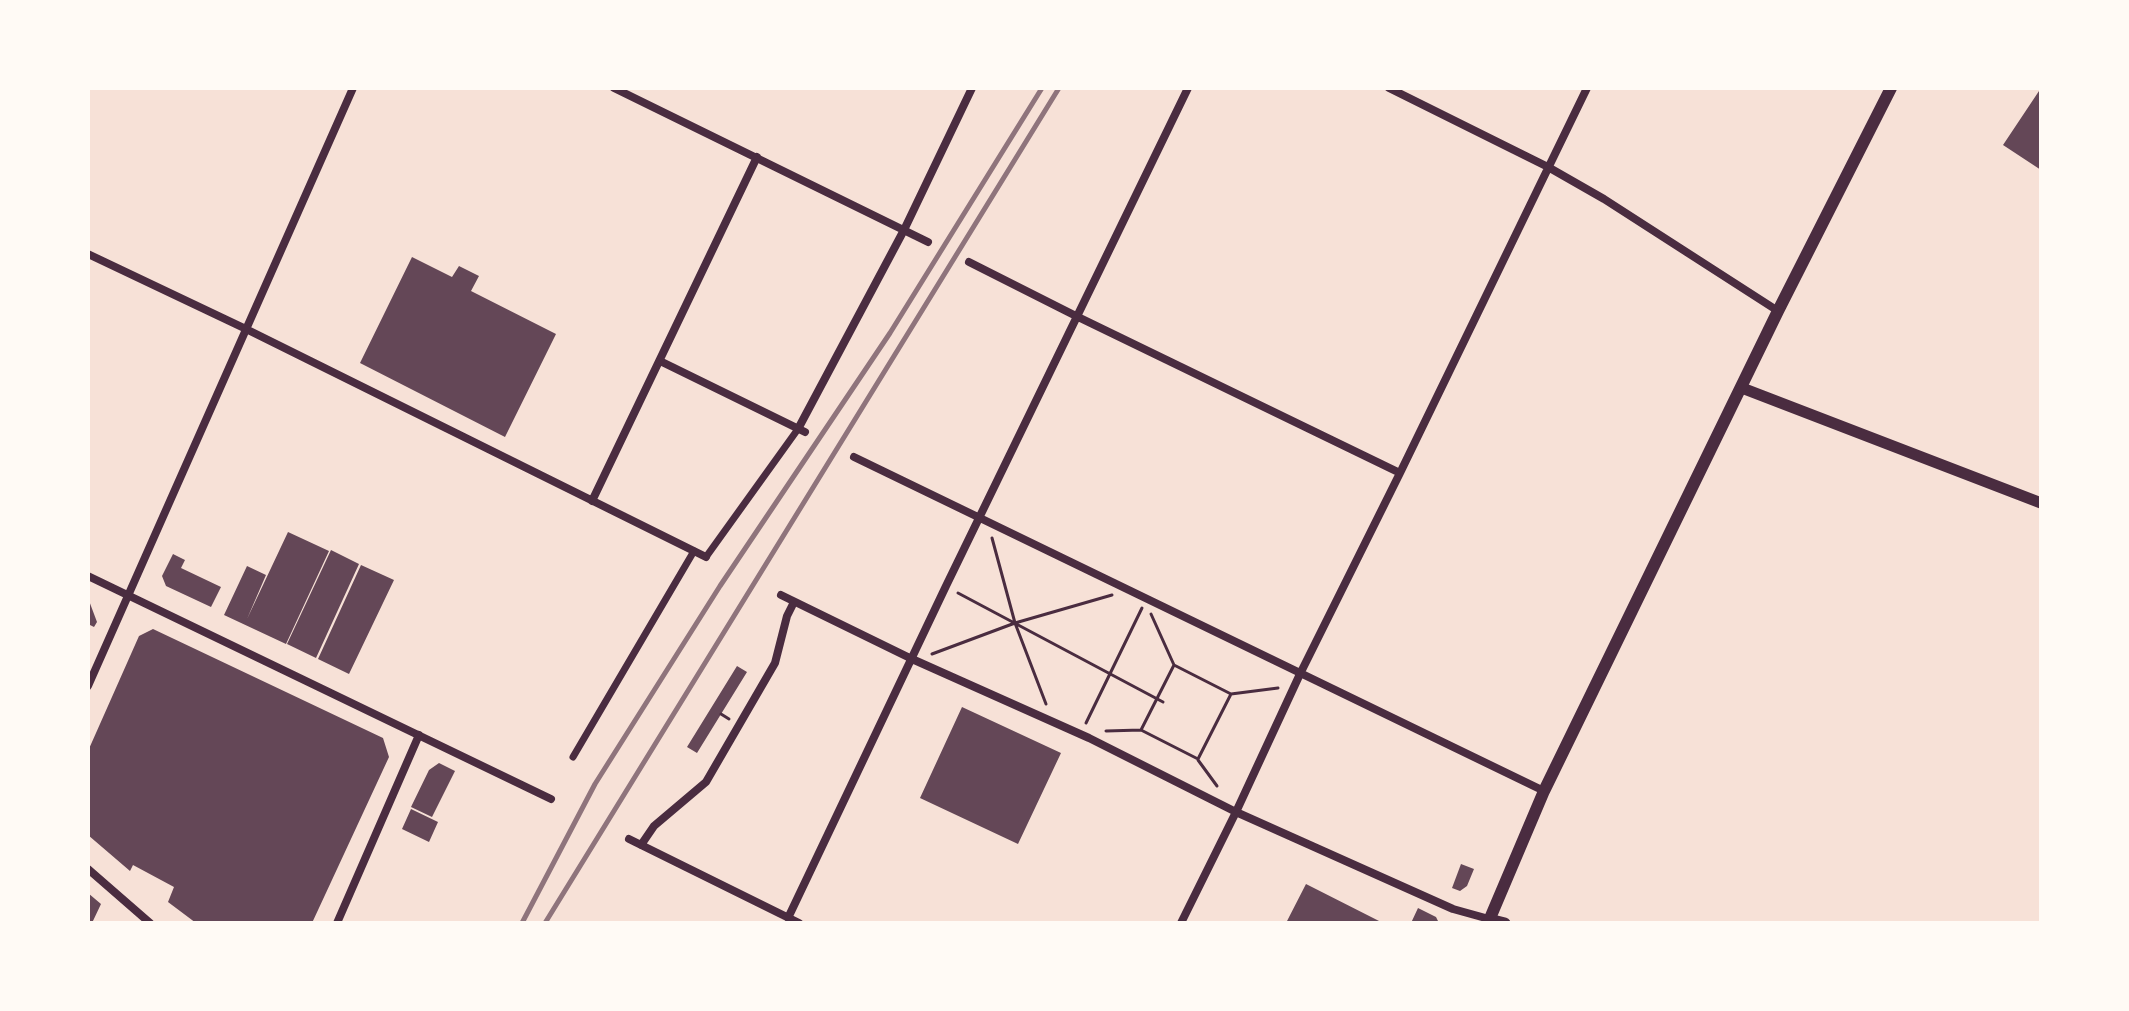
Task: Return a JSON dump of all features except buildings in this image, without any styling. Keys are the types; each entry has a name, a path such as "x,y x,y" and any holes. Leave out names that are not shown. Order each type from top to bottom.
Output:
{"main road":[{"path":"1488,921 1544,791 1778,311 1891,88"}],"street":[{"path":"88,686 353,88"},
{"path":"614,88 928,242"},
{"path":"88,254 706,557 802,430 972,88"},
{"path":"788,918 1188,88"},
{"path":"1389,88 1548,167 1604,199 1778,311"},
{"path":"1181,923 1587,88"},
{"path":"592,501 757,157"},
{"path":"969,262 1400,473"},
{"path":"660,361 802,430"},
{"path":"1742,388 2041,503"},
{"path":"854,457 1544,791"},
{"path":"573,757 694,551"},
{"path":"88,576 551,799"},
{"path":"781,595 912,659 1085,736 1236,812 1453,909 1488,921 1505,923"},
{"path":"641,845 654,826 706,782 775,663 787,616 794,602"},
{"path":"337,923 419,735"},
{"path":"629,839 799,923"},
{"path":"88,869 150,923"}],"path":[{"path":"980,518 992,538 1015,623 1048,710 1047,719"},
{"path":"946,586 1163,702"},
{"path":"912,659 934,654 1015,623 1111,596 1120,586"},
{"path":"1085,736 1109,674 1147,599"},
{"path":"1156,604 1150,616 1174,665 1231,694 1278,688"},
{"path":"1141,730 1174,665"},
{"path":"1198,759 1231,694"},
{"path":"1085,736 1093,732 1141,730 1198,759 1221,791"}],"railway":[{"path":"522,923 595,784 720,586 890,333 1042,88"},
{"path":"545,923 1059,88"}]}
